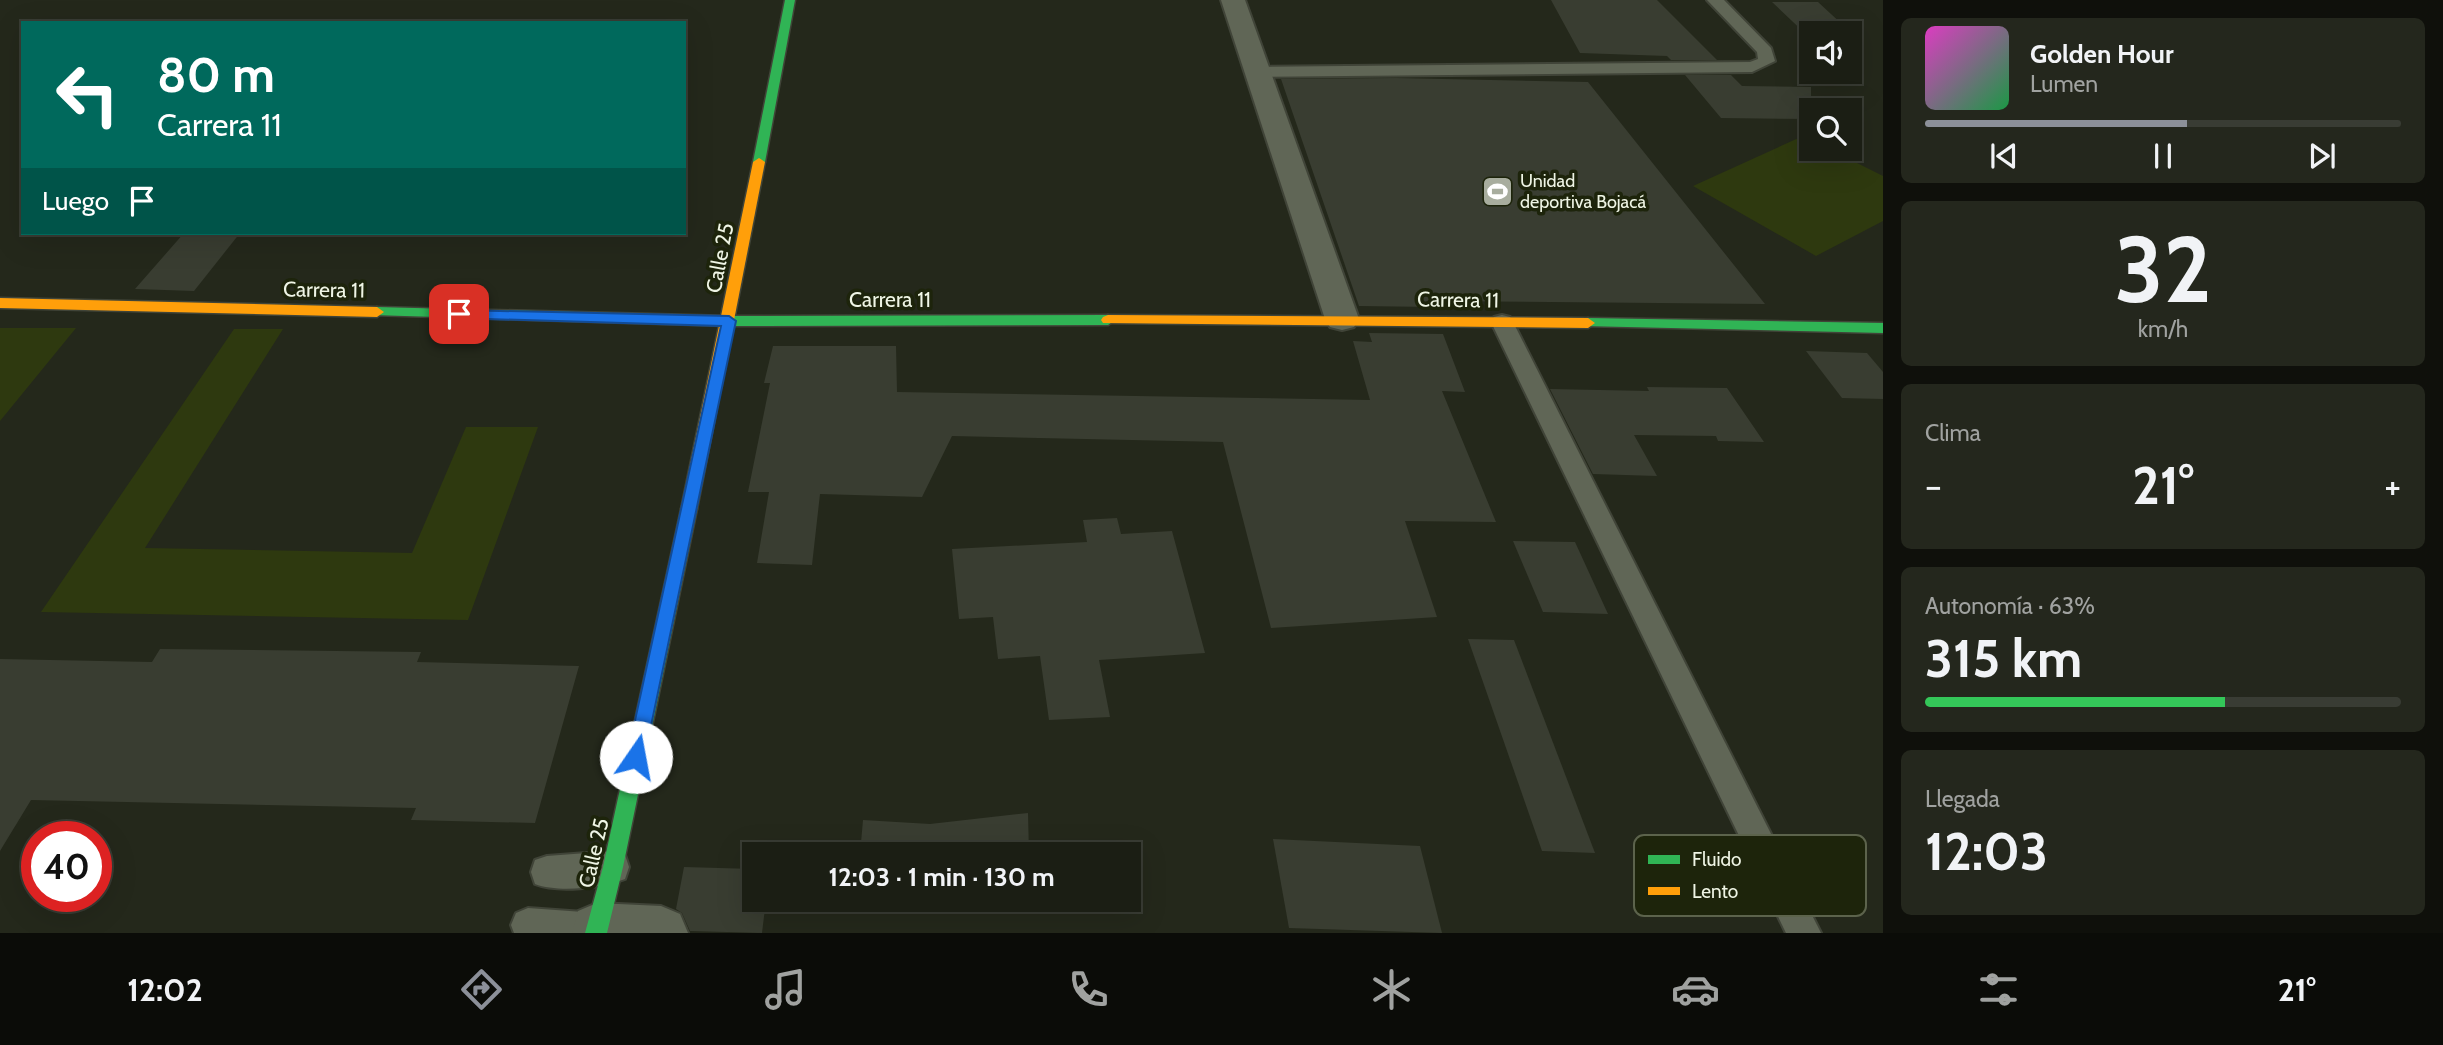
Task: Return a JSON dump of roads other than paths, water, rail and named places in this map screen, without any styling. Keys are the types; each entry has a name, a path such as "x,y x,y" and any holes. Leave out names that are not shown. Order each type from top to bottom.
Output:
{"street":[{"name":"Calle 25","path":"597,932 729,321 790,0"},
{"path":"1233,0 1342,319"},
{"name":"Carrera 11","path":"0,303 729,321 1342,319 1883,328"},
{"path":"597,932 662,933"}],"lane":[{"path":"1257,72 1752,67 1768,61 1765,51 1715,0"},
{"path":"1502,322 1756,835"},
{"path":"547,872 613,867"},
{"path":"1796,916 1804,933"},
{"path":"528,925 597,932"}],"place":[{"name":"Unidad deportiva Bojacá","path":"1497,191"}]}
